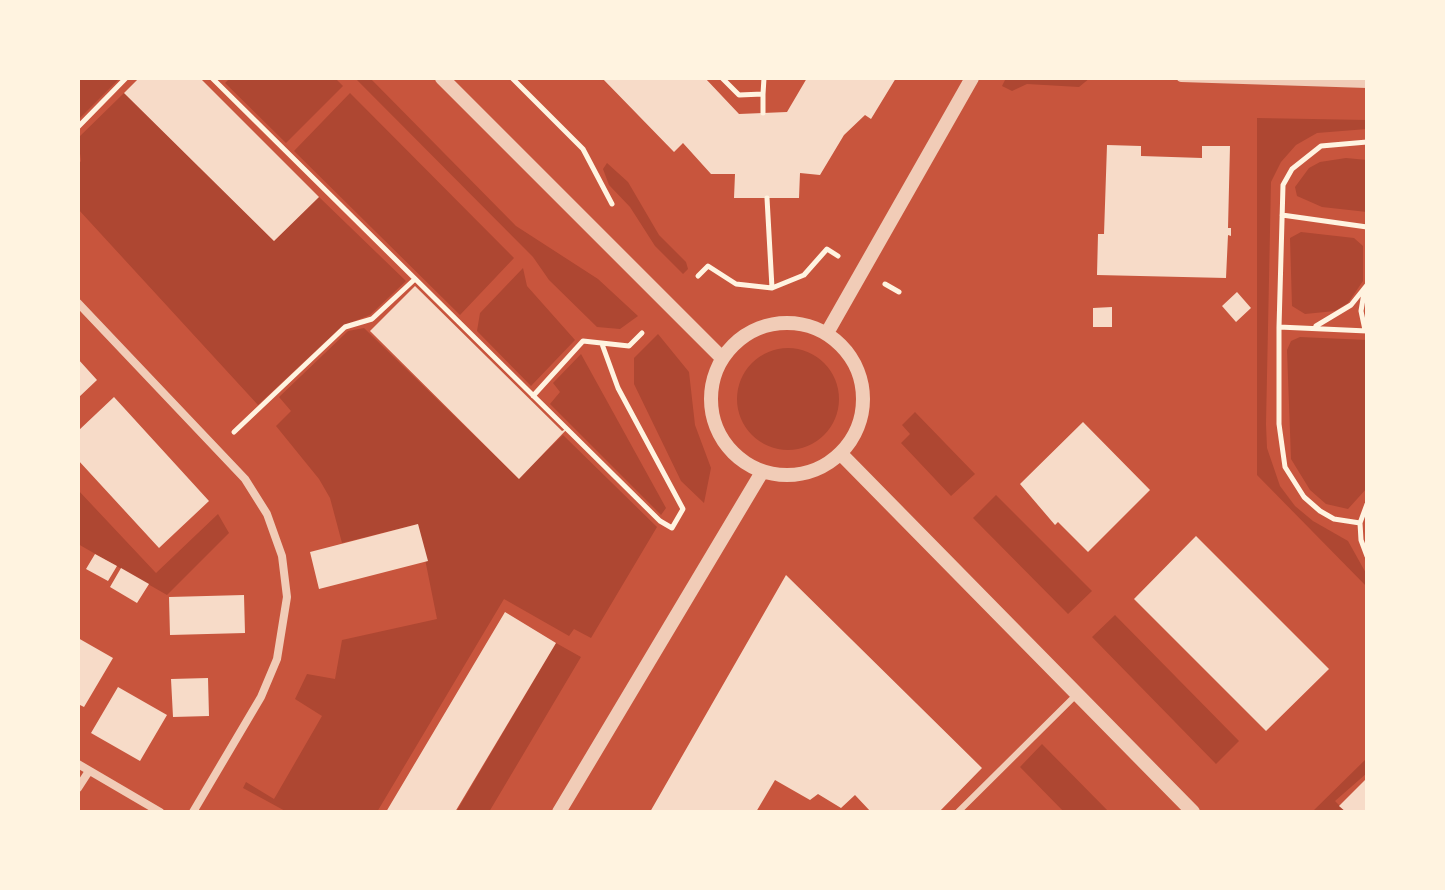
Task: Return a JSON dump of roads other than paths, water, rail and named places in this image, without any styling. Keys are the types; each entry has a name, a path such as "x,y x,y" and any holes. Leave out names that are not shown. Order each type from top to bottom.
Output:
{"street":[{"path":"442,78 721,357"},
{"path":"827,333 860,269 972,78"},
{"path":"1181,78 1367,84"},
{"path":"78,303 257,496 276,534 285,578 286,617 270,678 193,812"},
{"path":"791,322 827,333 845,348 857,368 864,390 859,424 841,454 804,474 762,472 741,460 725,443 714,422 711,399 721,357 738,340 772,324 791,322"},
{"path":"841,454 1193,812"},
{"path":"559,812 762,472"},
{"path":"78,764 160,812"},
{"path":"78,788 89,771"}],"lane":[{"path":"958,812 1076,695"}]}
